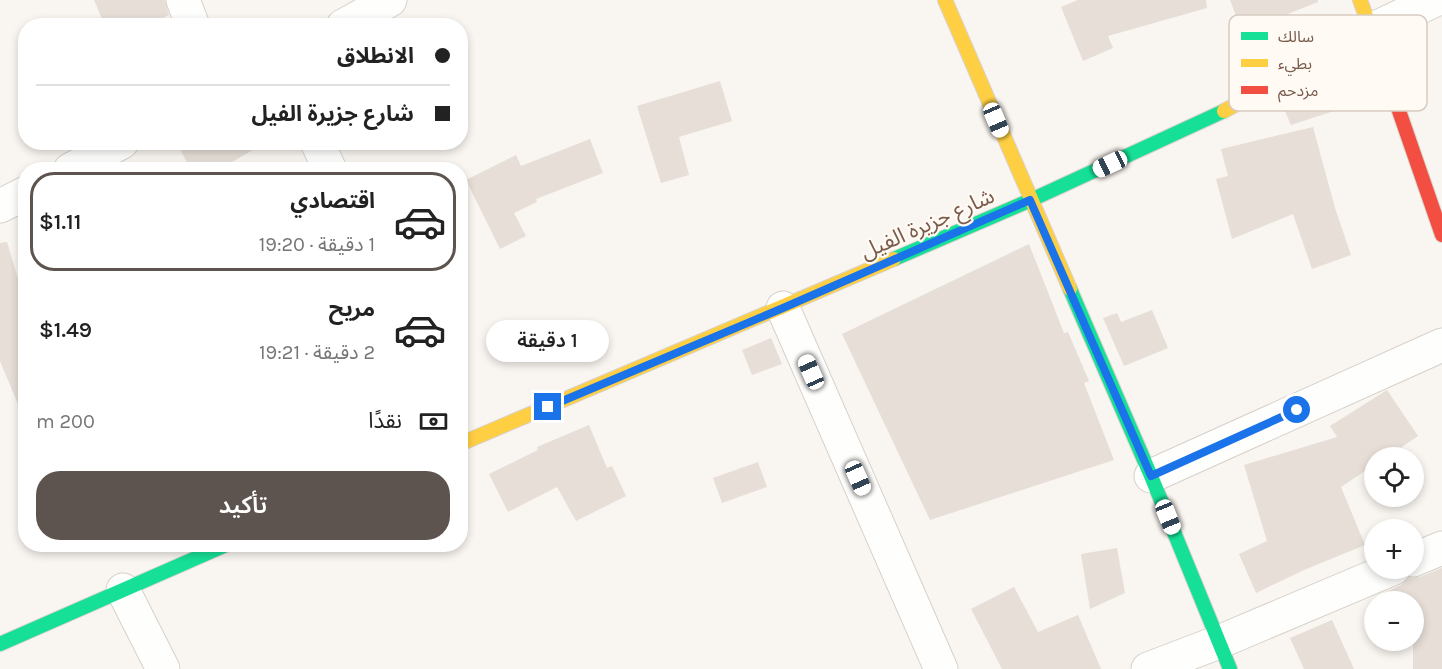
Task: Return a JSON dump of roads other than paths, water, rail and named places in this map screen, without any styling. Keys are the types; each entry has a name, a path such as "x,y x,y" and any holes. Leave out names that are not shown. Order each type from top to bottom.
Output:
{"street":[{"path":"183,0 191,18"},
{"path":"357,18 390,0"},
{"path":"945,0 1151,476 1225,655"},
{"path":"1366,15 1435,0"},
{"name":"شارع جزيرة الفيل","path":"468,438 783,308 1030,200 1229,109"},
{"path":"1399,111 1442,235"},
{"path":"85,162 107,150"},
{"path":"0,206 18,197"},
{"path":"783,308 941,669"},
{"path":"1151,476 1442,345"},
{"path":"1424,555 1442,548"},
{"path":"3,636 123,590 210,552"},
{"path":"1148,669 1225,655 1373,579"},
{"path":"123,590 163,669"}]}
